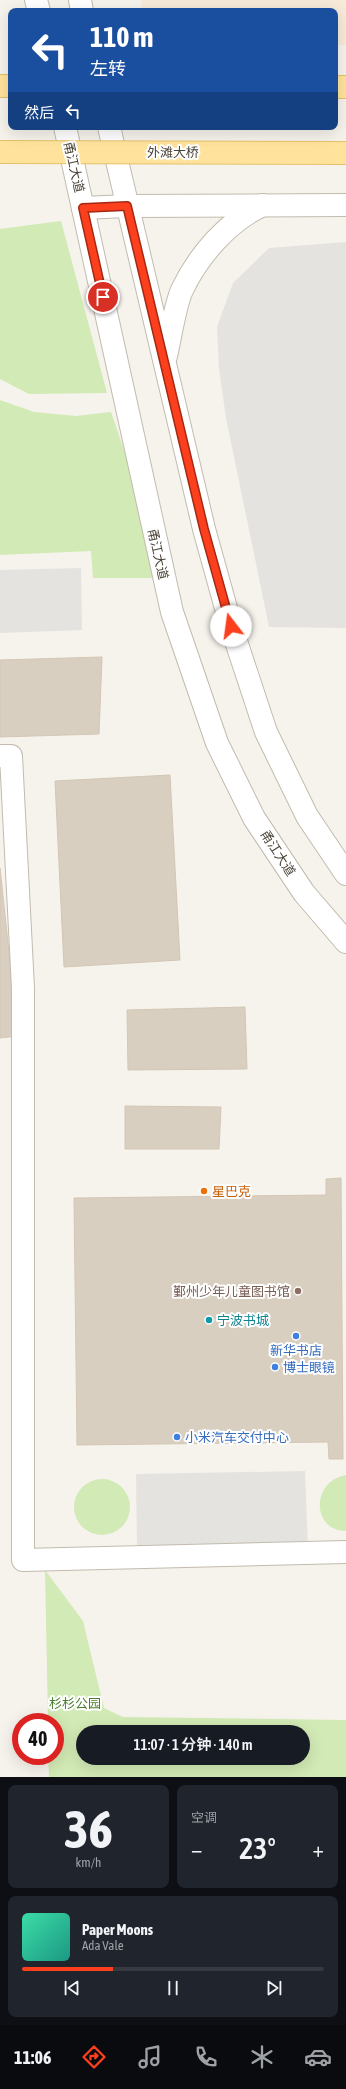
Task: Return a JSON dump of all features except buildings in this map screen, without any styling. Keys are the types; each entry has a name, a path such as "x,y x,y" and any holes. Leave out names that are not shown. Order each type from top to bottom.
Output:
{"main road":[{"name":"外滩大桥","path":"0,152 346,153"}],"street":[{"name":"甬江大道","path":"66,130 172,612 216,743 254,818 304,893 346,942"},
{"path":"110,130 206,536 231,626 266,732 308,816 346,874"},
{"path":"165,361 181,292 200,259 225,233 250,211 263,205"},
{"path":"83,208 127,206 346,205"},
{"path":"0,756 11,756 23,988 23,1560 346,1552"}],"shaded area":[{"path":"141,0 346,0 346,45 338,45 338,8 142,8"},
{"path":"346,242 346,628 269,627 226,418 219,369 217,327 233,283 269,248"},
{"path":"81,568 82,630 0,633 0,570"},
{"path":"305,1471 308,1547 137,1548 136,1474"}],"green space":[{"path":"61,221 107,393 29,394 0,379 0,229"},
{"path":"0,400 34,412 76,416 111,412 154,537 152,578 93,578 91,551 0,555"},
{"path":"346,1475 346,1531 335,1529 327,1523 322,1515 320,1506 321,1496 326,1487 334,1479"},
{"path":"102,1479 113,1481 122,1487 128,1496 130,1507 128,1518 122,1527 113,1533 102,1535 91,1533 82,1527 76,1518 74,1507 76,1496 82,1487 91,1481"},
{"name":"杉杉公园","path":"45,1570 83,1621 104,1708 123,1717 346,1720 346,1777 49,1777 48,1765 64,1765 64,1713 48,1713"}],"place":[{"name":"星巴克","path":"204,1191"},
{"name":"鄞州少年儿童图书馆","path":"298,1291"},
{"name":"宁波书城","path":"209,1320"},
{"name":"新华书店","path":"296,1336"},
{"name":"博士眼镜","path":"275,1367"},
{"name":"小米汽车交付中心","path":"177,1437"}],"route":[{"path":"103,297 83,208 127,206 204,529 231,626"}]}
